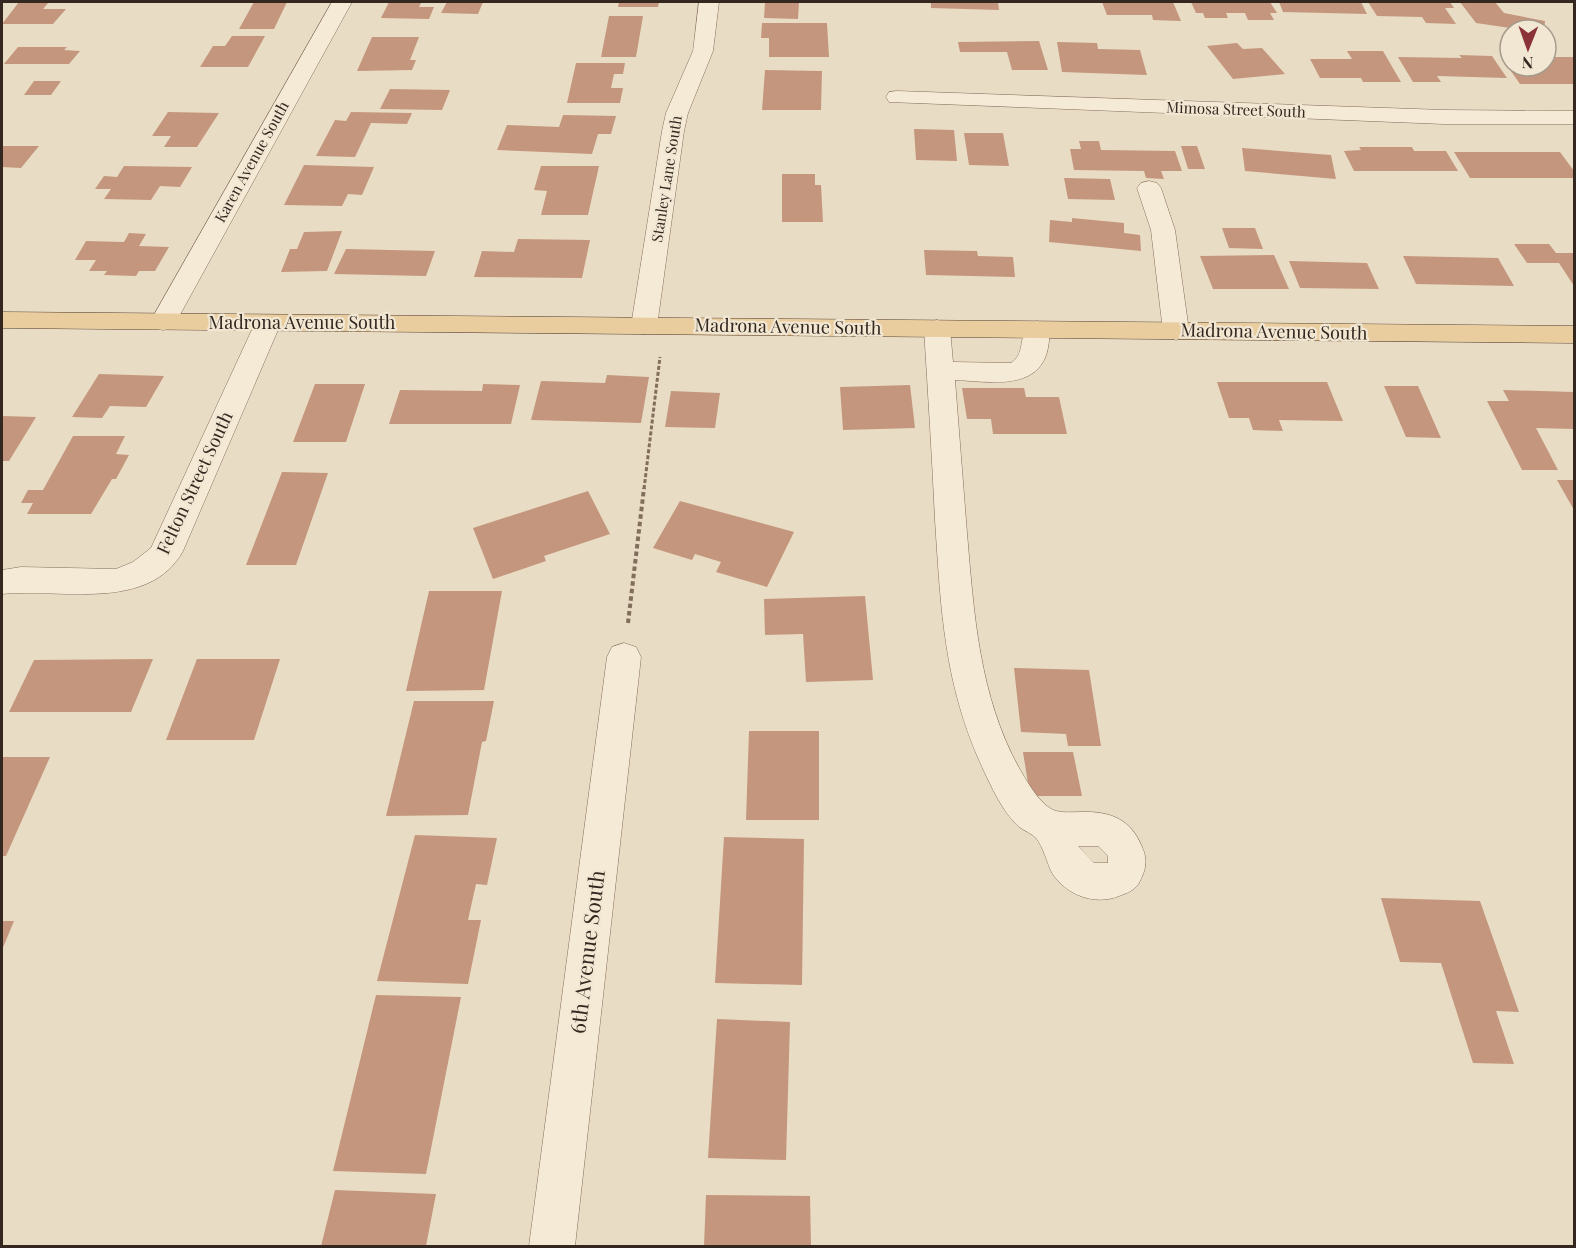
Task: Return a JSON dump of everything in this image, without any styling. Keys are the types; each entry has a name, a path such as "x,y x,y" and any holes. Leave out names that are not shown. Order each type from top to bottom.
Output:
{"main road":[{"name":"Madrona Avenue South","path":"2,320 1575,335"}],"street":[{"name":"Karen Avenue South","path":"163,322 342,2"},
{"name":"Stanley Lane South","path":"654,326 673,131 677,113 703,51 709,2"},
{"name":"Mimosa Street South","path":"897,97 1443,117 1575,118"},
{"path":"1149,188 1162,230 1176,331"},
{"name":"Felton Street South","path":"2,582 21,579 116,580 131,578 158,562 167,551 268,323"},
{"path":"937,329 957,609 971,693 982,725 1009,784 1029,813 1048,826"},
{"path":"940,371 1013,372 1025,369 1030,362 1037,330"},
{"name":"6th Avenue South","path":"552,1246 624,657"}],"path":[{"path":"624,657 654,326"}],"building":[{"path":"19,2 49,2 43,9 66,9 53,24 2,24"},
{"path":"254,2 287,2 274,29 239,29"},
{"path":"389,2 421,3 419,7 434,7 429,19 381,18"},
{"path":"447,2 483,2 478,14 441,13"},
{"path":"619,2 659,2 658,7 618,7"},
{"path":"765,2 799,2 798,19 764,18"},
{"path":"931,2 998,2 999,10 931,8"},
{"path":"1102,2 1173,2 1181,21 1153,20 1152,15 1107,15"},
{"path":"1191,2 1270,2 1277,13 1270,13 1274,20 1248,20 1245,13 1226,13 1228,18 1205,18 1203,13 1196,13"},
{"path":"1279,2 1361,2 1367,14 1283,12"},
{"path":"1368,2 1450,2 1454,8 1445,8 1456,24 1426,23 1422,17 1377,16"},
{"path":"1460,2 1495,2 1504,13 1530,18 1498,18 1498,26 1476,23"},
{"path":"609,16 643,16 636,57 601,57"},
{"path":"762,23 827,23 829,57 769,57 769,38 761,38"},
{"path":"232,36 265,36 248,67 200,67 213,46 225,46"},
{"path":"372,37 419,37 410,60 416,60 412,70 357,71"},
{"path":"1039,41 1048,70 1012,70 1007,52 960,52 958,42"},
{"path":"1057,42 1097,43 1098,49 1140,50 1147,75 1062,72"},
{"path":"1237,43 1243,49 1262,48 1285,74 1233,79 1207,46"},
{"path":"18,47 67,47 64,50 80,51 69,64 4,64"},
{"path":"1347,51 1383,51 1401,82 1363,82 1361,78 1320,78 1310,59 1352,59"},
{"path":"1459,55 1492,56 1498,65 1498,78 1437,76 1441,82 1413,82 1398,57 1462,58"},
{"path":"1558,57 1574,57 1574,84 1520,84 1516,78 1558,78"},
{"path":"576,63 625,63 623,74 614,74 611,88 623,88 620,103 567,103"},
{"path":"765,70 822,71 821,110 762,110"},
{"path":"34,81 61,81 51,95 24,95"},
{"path":"390,89 450,90 442,110 380,109"},
{"path":"168,112 219,113 197,147 164,147 171,136 152,136"},
{"path":"351,112 412,113 407,124 371,123 355,157 316,156 335,120 346,121"},
{"path":"563,115 616,116 611,134 598,134 592,154 497,150 507,125 559,127"},
{"path":"914,129 954,130 957,161 916,160"},
{"path":"964,133 1003,133 1009,166 969,165"},
{"path":"1079,141 1099,141 1101,150 1175,151 1182,171 1161,171 1164,179 1146,178 1144,171 1074,170 1070,149 1081,149"},
{"path":"2,146 39,146 21,168 2,167"},
{"path":"1181,146 1197,146 1205,169 1188,169"},
{"path":"1359,147 1412,147 1414,151 1446,151 1458,171 1354,171 1344,151 1361,150"},
{"path":"1242,148 1331,155 1336,179 1245,171"},
{"path":"1454,152 1560,152 1574,171 1574,178 1470,178"},
{"path":"304,165 374,167 362,195 348,194 342,206 284,205"},
{"path":"124,166 192,167 180,187 160,186 151,200 104,199 111,189 95,189 104,176 117,177"},
{"path":"541,166 599,166 588,215 541,215 547,191 534,190"},
{"path":"782,174 815,174 815,185 821,185 823,222 782,222"},
{"path":"1064,178 1110,179 1115,200 1068,199"},
{"path":"1072,218 1124,223 1124,233 1140,235 1141,251 1049,242 1050,220 1072,222"},
{"path":"1222,228 1255,228 1263,249 1229,248"},
{"path":"342,231 327,271 281,272 290,249 297,249 304,232"},
{"path":"129,233 146,234 139,246 169,247 155,271 139,271 136,276 104,275 107,271 89,271 96,260 75,260 86,241 124,242"},
{"path":"518,239 590,240 582,278 474,277 482,251 514,252"},
{"path":"1514,244 1549,244 1556,253 1574,253 1574,286 1559,263 1527,263"},
{"path":"346,249 435,251 426,276 334,274"},
{"path":"924,250 977,251 978,256 1013,257 1015,277 926,275"},
{"path":"1274,255 1289,289 1213,289 1200,256"},
{"path":"1403,256 1498,258 1514,286 1416,284"},
{"path":"1289,261 1367,263 1379,289 1300,288"},
{"path":"99,374 164,376 146,407 110,406 102,418 72,417"},
{"path":"607,375 649,377 641,423 531,420 541,381 605,383"},
{"path":"1217,382 1327,382 1343,421 1279,420 1283,431 1253,430 1249,418 1229,418"},
{"path":"315,384 365,384 346,442 293,442"},
{"path":"483,384 520,385 511,424 389,424 400,390 482,391"},
{"path":"910,385 915,428 843,430 840,387"},
{"path":"1384,386 1418,386 1441,438 1406,437"},
{"path":"962,388 1024,388 1026,397 1059,397 1067,434 993,434 991,419 967,419"},
{"path":"1503,390 1574,392 1574,429 1536,428 1558,470 1522,470 1487,401 1509,401"},
{"path":"671,391 720,393 715,428 665,427"},
{"path":"2,416 36,417 9,461 2,461"},
{"path":"73,436 125,436 116,454 129,455 116,479 112,479 91,514 27,514 33,503 21,503 28,490 43,490"},
{"path":"282,472 328,473 296,565 246,565"},
{"path":"1557,480 1574,480 1574,510"},
{"path":"588,491 610,534 544,556 546,561 493,579 473,528"},
{"path":"680,501 794,532 767,587 716,572 721,562 695,554 692,560 653,548"},
{"path":"429,591 502,591 484,690 406,691"},
{"path":"865,596 873,680 806,682 803,634 765,635 764,599"},
{"path":"153,659 131,712 9,712 34,660"},
{"path":"197,659 280,659 254,740 166,740"},
{"path":"1014,668 1089,670 1101,746 1068,746 1066,734 1021,732"},
{"path":"414,701 494,701 486,741 482,742 468,815 386,816"},
{"path":"749,731 819,731 819,820 746,820"},
{"path":"1023,752 1073,752 1082,796 1030,796"},
{"path":"2,757 50,757 6,856 2,856"},
{"path":"415,835 497,838 487,885 476,884 468,920 481,920 468,984 377,981"},
{"path":"724,837 804,839 802,985 715,983"},
{"path":"1381,898 1480,901 1519,1012 1496,1011 1514,1064 1473,1063 1441,963 1400,962"},
{"path":"2,921 14,921 2,950"},
{"path":"376,995 461,997 426,1174 333,1171"},
{"path":"717,1019 790,1022 786,1160 708,1158"},
{"path":"335,1190 436,1194 426,1246 321,1246"},
{"path":"706,1195 810,1196 811,1246 704,1246"}]}
